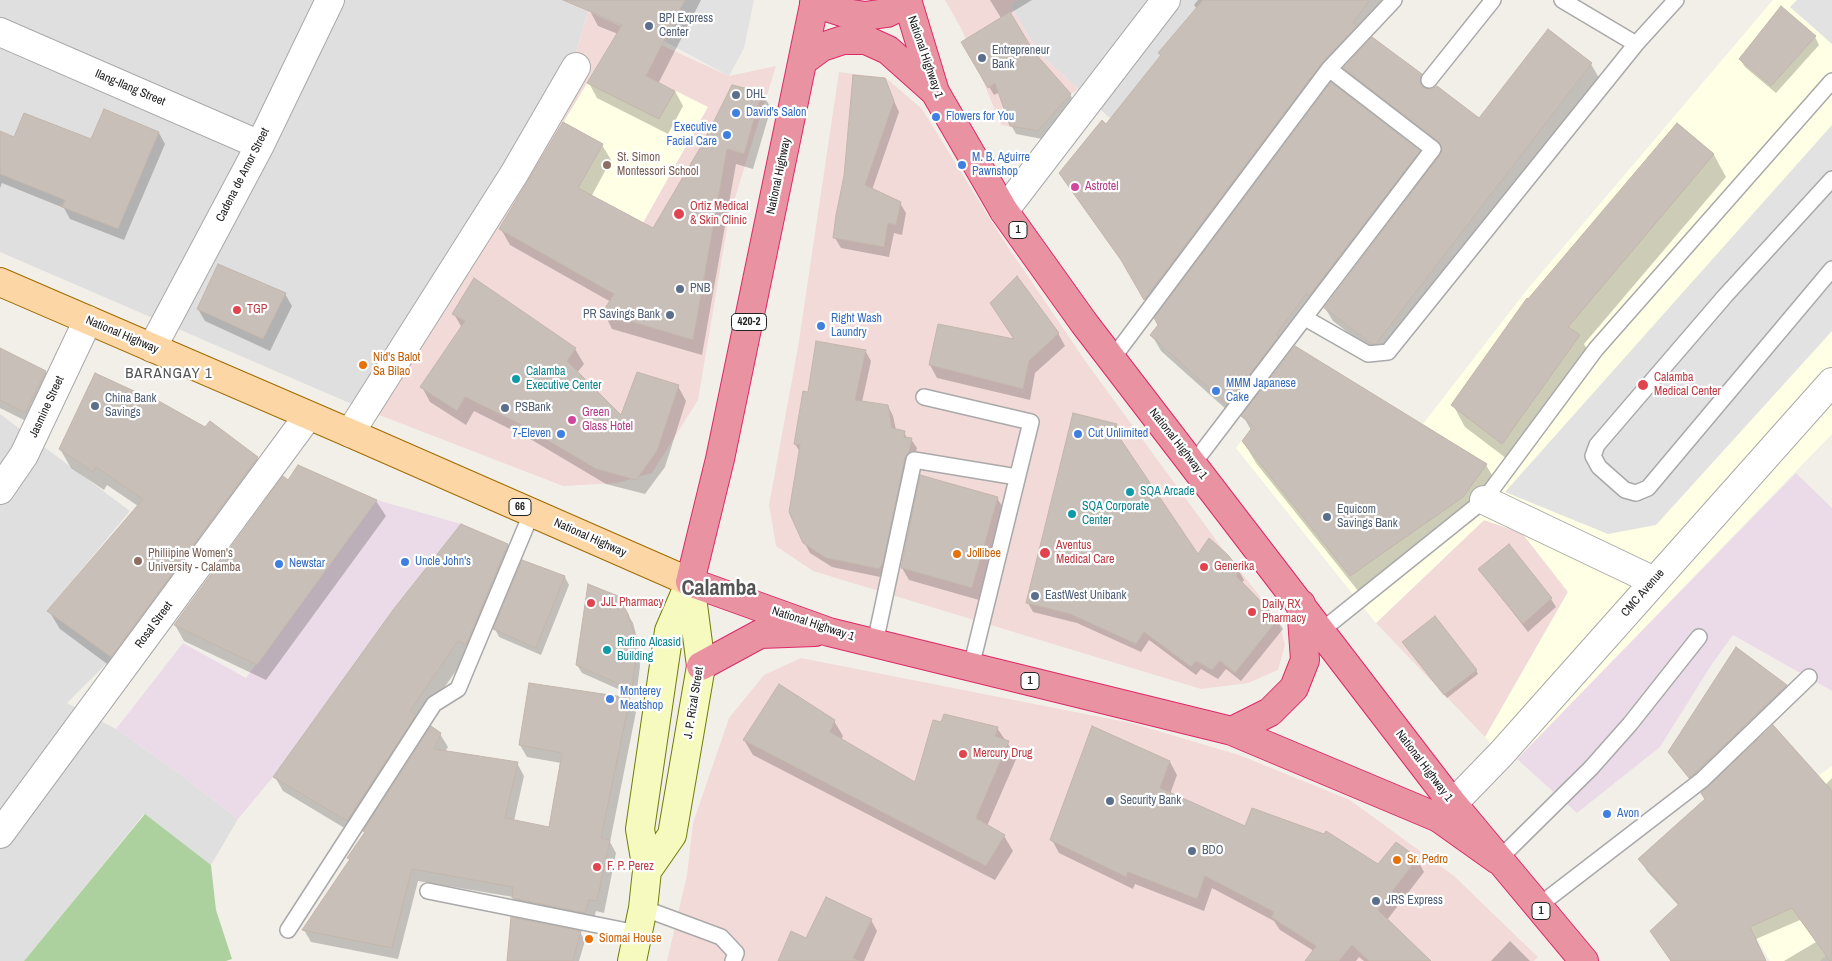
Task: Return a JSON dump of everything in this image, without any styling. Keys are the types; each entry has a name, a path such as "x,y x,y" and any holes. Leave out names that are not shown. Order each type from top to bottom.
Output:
{"highway":[{"name":"1","path":"815,1 845,12 866,16 887,13 907,1"},
{"name":"National Highway","path":"690,582 720,459 815,1"},
{"name":"National Highway 1","path":"907,1 935,92 1004,211 1112,359 1322,631 1446,811 1498,860 1584,961"},
{"name":"1","path":"803,60 822,47 843,40 866,40 888,50 935,92"},
{"name":"National Highway 1","path":"690,582 829,632 1232,731 1446,811"},
{"path":"1232,731 1270,712 1294,688 1305,660 1301,604"},
{"path":"702,666 760,634 829,632"}],"main road":[{"name":"National Highway","path":"0,282 690,582"},
{"name":"J. P. Rizal Street","path":"647,872 672,835 692,711 702,666 690,582"},
{"name":"J. P. Rizal Street","path":"632,961 647,872 640,829 669,631 690,582"}],"street":[{"name":"Cadena de Amor Street","path":"152,348 260,145 330,0"},
{"path":"1004,211 1166,0"},
{"name":"Ilang-Ilang Street","path":"0,32 260,145"},
{"path":"350,433 514,174 576,67"},
{"name":"Jasmine Street","path":"0,490 24,455 88,320"},
{"name":"CMC Avenue","path":"1446,811 1501,754 1832,382"},
{"name":"Rosal Street","path":"0,834 308,416"},
{"path":"1484,500 1654,581"}],"lane":[{"path":"1112,359 1329,69 1394,0"},
{"path":"1429,80 1493,0"},
{"path":"1562,0 1636,44"},
{"path":"1305,318 1368,354 1388,352 1636,44 1676,0"},
{"path":"1193,464 1433,149 1398,118 1329,69"},
{"path":"1322,631 1484,500 1596,348 1832,81"},
{"path":"1832,179 1724,296 1597,445 1593,456 1599,467 1625,490 1636,493 1648,488 1832,269"},
{"path":"924,397 1031,422 971,667"},
{"path":"875,643 914,460 1017,477"},
{"path":"288,930 434,704 458,689 532,512"},
{"path":"1498,860 1591,768 1630,724 1699,638"},
{"path":"1537,906 1702,780 1809,677"},
{"path":"428,891 640,920 721,937 736,952 733,961"}],"shaded area":[{"path":"0,0 566,0 588,11 572,66 361,408 0,252"},
{"path":"566,0 594,0 589,12 729,76 776,66 729,217 698,400 652,473 617,483 563,486 361,408 572,66 588,12"},
{"path":"685,0 754,0 744,48 729,76 664,41"},
{"path":"945,0 1017,0 1010,5 1039,53 1078,89 1071,94 1038,131 1001,125 962,30"},
{"path":"1017,0 1336,0 1183,185 1039,53 1010,5"},
{"name":"Calamba Medical Center","path":"1773,0 1832,0 1832,434 1517,759 1501,754 1485,737 1568,592 1522,533 1484,520 1376,623 1236,448 1305,353 1423,424 1526,291"},
{"path":"1797,0 1832,0 1832,44 1790,7"},
{"name":"St. Simon Montessori School","path":"604,55 708,107 643,223 609,291 499,229"},
{"path":"839,72 886,78 922,109 1000,235 1086,362 1227,555 1278,619 1285,645 1278,670 1248,683 1201,689 813,571 776,546 769,505 798,347"},
{"path":"1832,125 1832,331 1656,525 1608,534 1505,492"},
{"path":"0,414 130,511 48,610 112,658 67,703 116,729 176,771 238,819 211,865 144,814 24,961 0,961"},
{"path":"1796,473 1832,508 1832,691 1733,635 1712,664 1660,747 1577,813 1517,759"},
{"path":"377,500 461,524 393,610 273,777 238,819 176,771 116,729 183,643 246,678"},
{"path":"1484,520 1522,533 1568,592 1485,737 1376,623"},
{"path":"801,658 1131,723 1239,755 1350,800 1454,876 1538,957 1534,961 667,961 687,875 693,823 729,718 764,675"},
{"path":"1832,766 1832,950 1820,961 1770,961 1741,912 1818,776"}],"green space":[{"path":"145,814 211,865 216,910 232,959 226,961 24,961"}],"building":[{"path":"563,0 685,0 646,76 675,91 659,119 587,83 622,25"},
{"path":"1203,0 1370,0 1353,23 1357,26 1322,63 1144,300 1121,260 1059,173 1102,120 1106,124 1161,55 1158,53"},
{"path":"1781,6 1816,36 1771,86 1739,59"},
{"path":"1010,12 1034,52 1071,94 1038,131 1010,126 995,83 988,88 961,42"},
{"path":"1548,29 1592,63 1376,344 1372,344 1324,308 1442,150 1439,142 1343,68 1372,37 1422,74 1420,83 1424,88 1432,89 1437,86 1479,118"},
{"path":"853,75 885,78 894,101 865,185 901,202 896,225 888,223 884,247 833,238 844,176"},
{"path":"1331,82 1420,151 1309,296 1306,294 1276,335 1279,336 1227,404 1150,335 1158,325 1154,318"},
{"path":"732,85 762,92 744,154 727,149 693,340 602,313 614,294 499,229 563,122 603,144 578,188 653,228 703,143"},
{"path":"104,109 159,132 118,229 62,207 65,200 0,174 0,131 14,137 24,113 91,139"},
{"path":"1677,123 1714,154 1568,327 1580,335 1502,444 1451,405 1527,298"},
{"path":"218,264 286,293 263,339 197,309"},
{"path":"1017,276 1059,333 1029,361 1023,389 929,365 938,324 1014,339 990,303"},
{"path":"474,278 576,348 567,361 621,415 637,372 679,385 657,451 636,480 596,469 522,425 465,397 457,411 420,387 465,321 452,314"},
{"path":"816,341 866,350 855,400 888,405 892,428 905,431 904,437 912,438 909,452 905,458 883,563 879,569 826,558 803,543 789,512 800,445 794,444 803,391 808,392"},
{"path":"1295,346 1487,464 1463,497 1350,576 1242,441 1253,426 1241,416"},
{"path":"0,348 46,371 25,413 0,400"},
{"name":"Philiipine Women's University - Calamba","path":"95,373 147,397 148,395 205,427 210,421 258,457 111,657 47,611 143,499 96,467 93,472 59,449"},
{"path":"1073,413 1117,424 1115,431 1198,554 1209,538 1228,555 1240,570 1236,576 1278,619 1235,673 1220,661 1212,670 1196,661 1191,667 1144,632 1136,644 1070,614 1026,603"},
{"name":"Newstar","path":"298,465 377,500 257,665 174,625 283,476 288,480"},
{"path":"920,475 998,497 972,588 901,568"},
{"path":"461,524 508,544 466,645 458,641 410,711 416,715 347,821 273,777 393,610"},
{"path":"1509,544 1552,598 1523,624 1478,569"},
{"path":"522,560 565,576 536,648 493,629"},
{"path":"588,584 618,596 628,614 634,633 636,657 632,690 576,665"},
{"path":"1435,616 1477,670 1444,695 1402,642"},
{"path":"1736,647 1787,685 1689,778 1668,752"},
{"path":"529,683 630,698 601,838 610,840 597,901 589,900 585,913 512,898 513,887 412,869 392,948 302,930 350,859 347,858 365,832 363,831 431,726 441,733 434,749 518,762 505,818 549,827 562,753 519,745"},
{"path":"779,684 835,720 830,732 915,782 933,720 941,722 944,714 998,727 995,736 1009,741 976,818 1005,835 986,866 743,740"},
{"path":"1773,725 1832,791 1832,961 1830,961 1792,908 1750,927 1766,961 1671,961 1650,931 1679,904 1638,859 1705,799 1701,793"},
{"path":"1092,726 1170,761 1160,788 1245,826 1252,808 1324,834 1326,831 1378,864 1396,842 1418,858 1378,910 1431,961 1369,961 1352,945 1339,961 1305,961 1316,946 1271,917 1274,912 1205,876 1197,899 1128,872 1126,877 1050,840"},
{"path":"826,897 872,919 853,958 860,961 778,961 791,931 806,938"},
{"path":"511,917 581,931 573,961 507,961"}],"place":[{"name":"BPI Express Center","path":"649,26"},
{"name":"Entrepreneur Bank","path":"982,58"},
{"name":"DHL","path":"736,95"},
{"name":"David's Salon","path":"736,113"},
{"name":"Flowers for You","path":"936,117"},
{"name":"Executive Facial Care","path":"727,135"},
{"name":"St. Simon Montessori School","path":"607,165"},
{"name":"M. B. Aguirre Pawnshop","path":"962,165"},
{"name":"Astrotel","path":"1075,187"},
{"name":"Ortiz Medical & Skin Clinic","path":"679,214"},
{"name":"PNB","path":"680,289"},
{"name":"TGP","path":"237,310"},
{"name":"PR Savings Bank","path":"670,315"},
{"name":"Right Wash Laundry","path":"821,326"},
{"name":"Nid's Balot Sa Bilao","path":"363,365"},
{"name":"Calamba Executive Center","path":"516,379"},
{"name":"Calamba Medical Center","path":"1643,385"},
{"name":"MMM Japanese Cake","path":"1216,391"},
{"name":"China Bank Savings","path":"95,406"},
{"name":"PSBank","path":"505,408"},
{"name":"Green Glass Hotel","path":"572,420"},
{"name":"7-Eleven","path":"561,434"},
{"name":"Cut Unlimited","path":"1078,434"},
{"name":"SQA Arcade","path":"1130,492"},
{"name":"SQA Corporate Center","path":"1072,514"},
{"name":"Equicom Savings Bank","path":"1327,517"},
{"name":"Aventus Medical Care","path":"1045,553"},
{"name":"Jollibee","path":"957,554"},
{"name":"Philiipine Women's University - Calamba","path":"138,561"},
{"name":"Uncle John's","path":"405,562"},
{"name":"Newstar","path":"279,564"},
{"name":"Generika","path":"1204,567"},
{"name":"EastWest Unibank","path":"1035,596"},
{"name":"JJL Pharmacy","path":"591,603"},
{"name":"Daily RX Pharmacy","path":"1252,612"},
{"name":"Rufino Alcasid Building","path":"607,650"},
{"name":"Monterey Meatshop","path":"610,699"},
{"name":"Mercury Drug","path":"963,754"},
{"name":"Security Bank","path":"1110,801"},
{"name":"Avon","path":"1607,814"},
{"name":"BDO","path":"1192,851"},
{"name":"Sr. Pedro","path":"1397,860"},
{"name":"F. P. Perez","path":"597,867"},
{"name":"JRS Express","path":"1376,901"},
{"name":"Siomai House","path":"589,939"}],"district":[{"name":"BARANGAY 1","path":"169,374"},
{"name":"Calamba","path":"719,589"}]}
